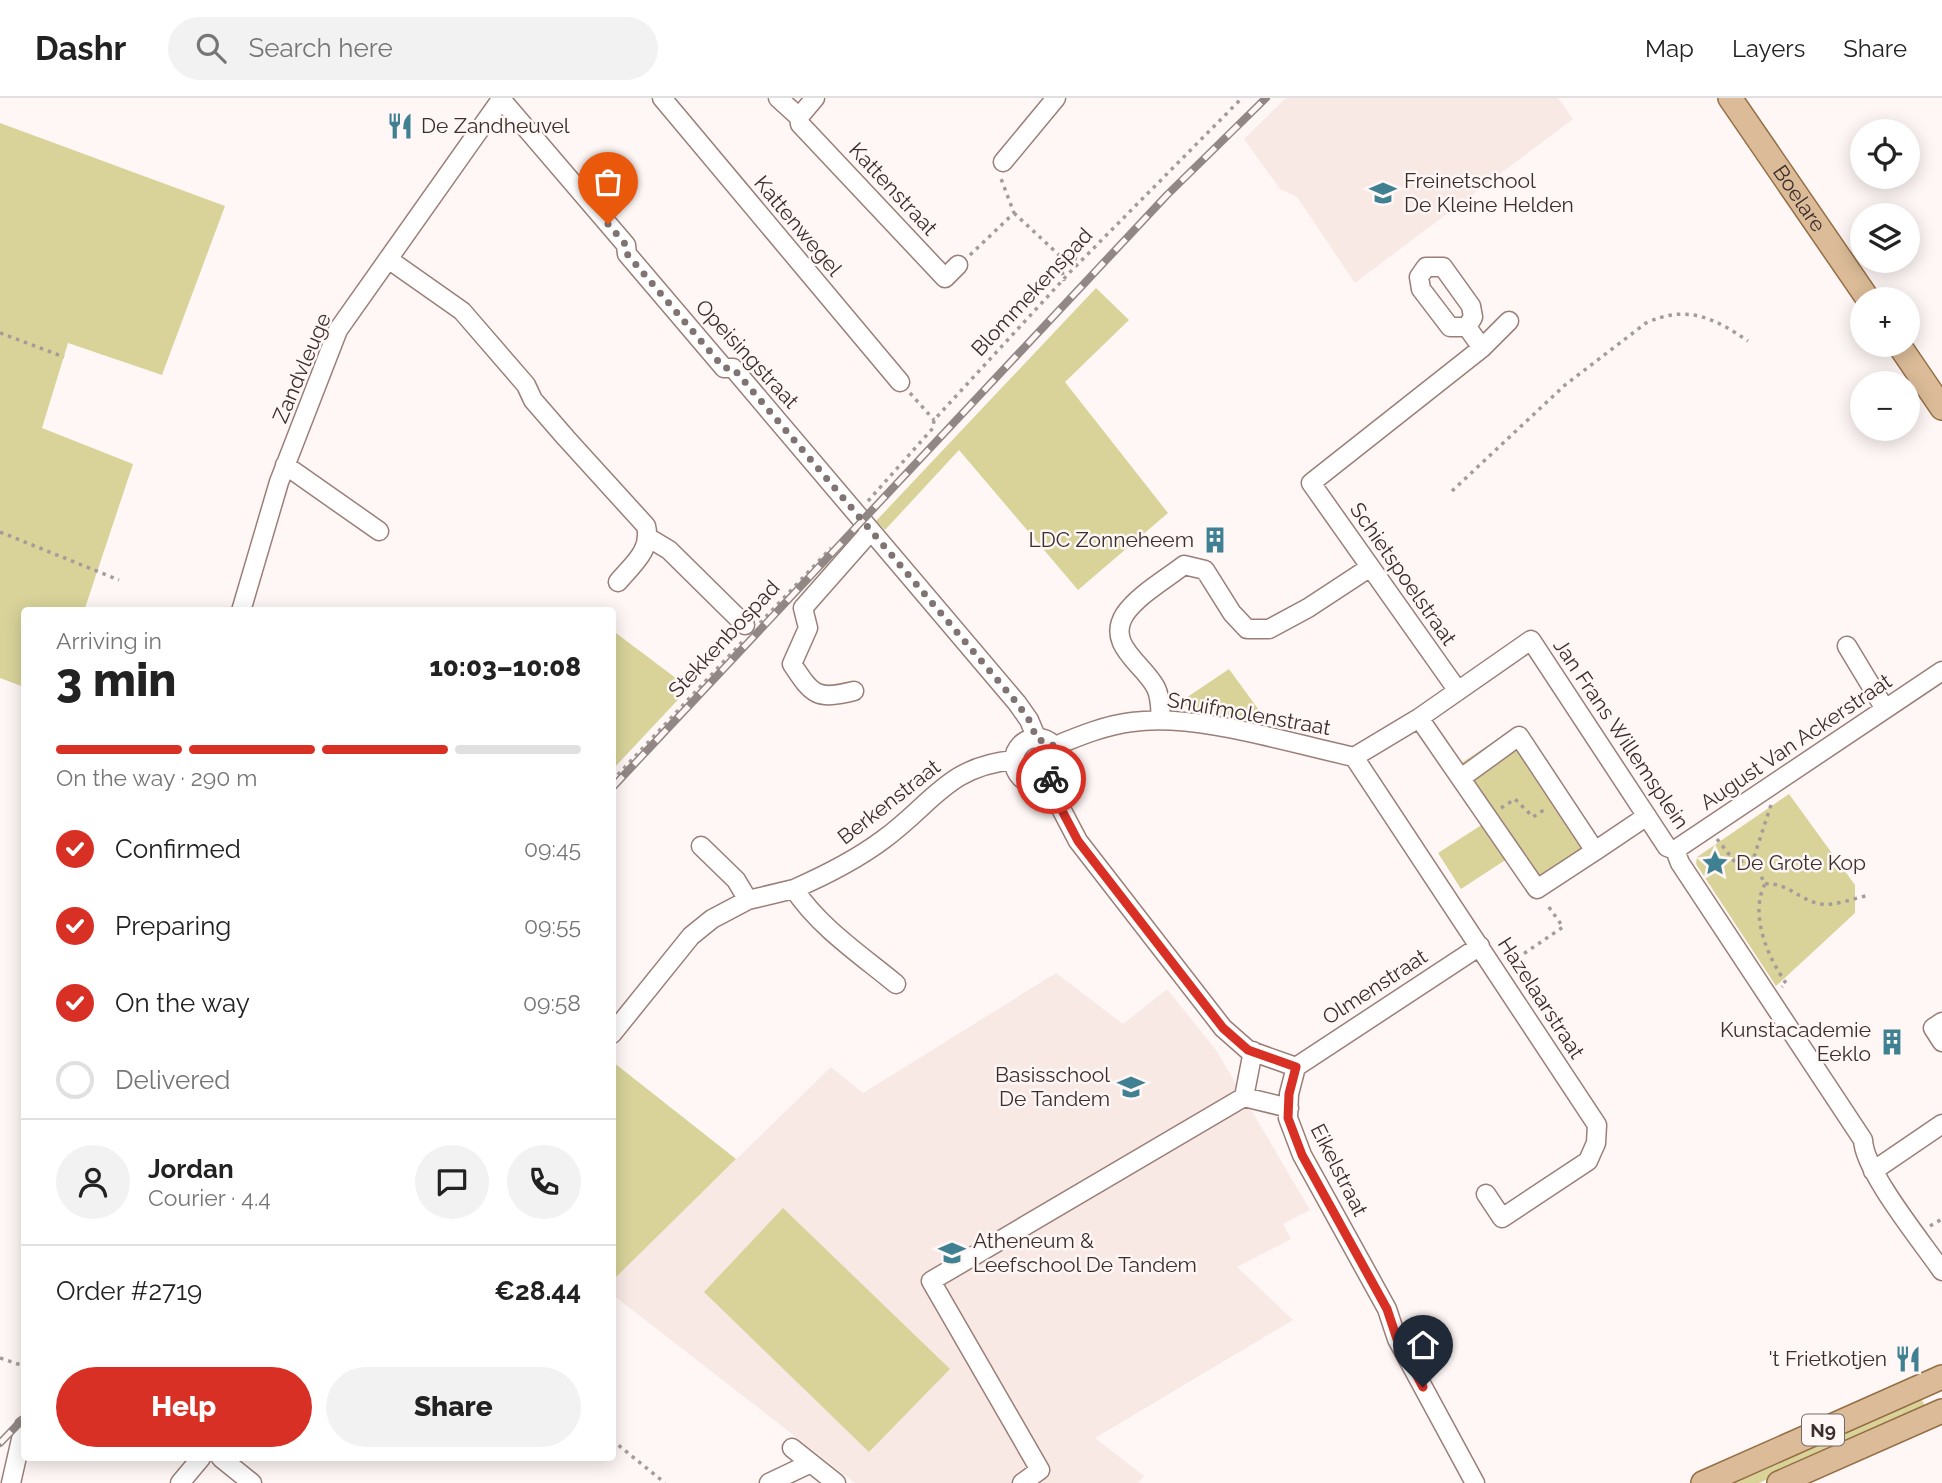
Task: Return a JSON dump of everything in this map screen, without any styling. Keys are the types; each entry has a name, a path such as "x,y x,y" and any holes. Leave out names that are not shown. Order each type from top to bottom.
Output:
{"main road":[{"name":"Boelare","path":"1730,98 1860,287"},
{"path":"1907,357 1942,408"},
{"name":"N9","path":"1703,1483 1942,1377"},
{"name":"N9","path":"1779,1483 1942,1410"}],"street":[{"name":"Kattenwegel","path":"662,98 900,382"},
{"name":"Kattenstraat","path":"778,98 800,117 800,124 945,278 958,265"},
{"path":"800,117 816,98"},
{"path":"1003,162 1055,98"},
{"name":"Zandvleuge","path":"242,607 285,465 338,330 501,99"},
{"name":"Opeisingstraat","path":"501,99 626,245 627,254 724,368 733,368 833,484 836,493 855,516 1017,703 1029,720 1037,739"},
{"path":"388,260 462,311 526,385 533,400 646,526 649,538 647,548 618,582"},
{"path":"1467,327 1482,348 1509,321"},
{"name":"Schietspoelstraat","path":"1458,691 1311,483 1482,348"},
{"path":"285,465 379,531"},
{"path":"855,691 828,697 811,692 792,664 808,628 803,608 870,532"},
{"path":"649,538 669,550 751,629"},
{"path":"1161,720 1156,689 1128,655 1120,640 1119,625 1126,612 1184,565 1205,570 1232,613 1248,629 1269,629 1308,608 1369,568"},
{"name":"Jan Frans Willemsplein","path":"1458,691 1531,640 1667,847 1675,850 1680,863 1863,1140 1863,1153 1874,1171 1942,1271"},
{"path":"1847,646 1885,709"},
{"name":"August Van Ackerstraat","path":"1675,850 1942,671"},
{"path":"1354,757 1458,691"},
{"path":"1419,718 1537,889 1647,816"},
{"name":"Snuifmolenstraat","path":"1055,746 1130,722 1161,720 1216,728 1354,757"},
{"path":"1461,778 1519,736 1595,851"},
{"path":"1037,739 1055,746 1060,766 1047,782 1029,783 1021,778 1014,760 1018,749 1028,740 1037,739"},
{"name":"Hazelaarstraat","path":"1354,757 1597,1125 1595,1143 1588,1161 1502,1218 1486,1195"},
{"name":"Berkenstraat","path":"616,1029 691,936 712,919 748,900 794,889 841,868 886,838 957,776 990,762 1014,760"},
{"path":"1047,782 1078,841 1223,1028 1253,1051 1296,1067"},
{"path":"701,846 736,880 748,900"},
{"path":"794,889 823,923 896,984"},
{"name":"Olmenstraat","path":"1296,1067 1480,946"},
{"path":"1942,1022 1933,1028 1942,1042"},
{"path":"1244,1097 1253,1051"},
{"name":"Eikelstraat","path":"1296,1067 1288,1118 1302,1155 1387,1309 1397,1339 1475,1483"},
{"path":"1022,1483 1041,1470 931,1282 1244,1097 1289,1108"},
{"path":"1874,1171 1942,1124"},
{"path":"11,1483 21,1439"},
{"path":"792,1448 836,1483"},
{"path":"180,1483 198,1461"},
{"path":"225,1461 252,1483"},
{"path":"769,1483 811,1463"}],"path":[{"name":"Blommekenspad","path":"855,516 933,428 934,420 1083,260 1242,98"},
{"path":"1003,162 1000,177 1014,213 1059,255 1083,260"},
{"path":"958,265 1014,213"},
{"path":"1059,255 1064,281"},
{"path":"1452,491 1565,385 1646,323 1661,316 1696,313 1718,321 1748,341"},
{"path":"0,333 64,357"},
{"path":"900,382 934,420"},
{"path":"0,532 119,580"},
{"name":"Stekkenbospad","path":"616,777 751,629 836,543"},
{"path":"1488,816 1515,799 1533,817 1561,799"},
{"path":"1709,828 1735,862 1753,860"},
{"path":"1762,833 1753,860 1765,884 1757,908 1762,931 1786,983 1770,999"},
{"path":"1765,884 1784,886 1820,904 1833,904 1870,895"},
{"path":"1496,972 1563,927 1537,889"},
{"path":"0,1358 21,1365"},
{"path":"616,1443 665,1483"}],"shaded area":[{"name":"Freinetschool De Kleine Helden","path":"1286,98 1558,98 1573,119 1355,283 1297,197 1280,189 1244,139"},
{"path":"0,123 225,206 162,375 68,343 42,428 133,464 85,607 21,607 21,686 0,678"},
{"path":"1096,288 1129,320 1065,382 1168,513 1078,590 959,450 885,530 876,521"},
{"path":"616,633 689,688 616,766"},
{"path":"1229,669 1269,724 1177,704"},
{"path":"1518,726 1601,854 1536,897 1510,857 1461,889 1438,853 1483,824 1449,771"},
{"path":"1789,794 1855,885 1855,913 1776,986 1696,864 1697,857"},
{"name":"Atheneum & Leefschool De Tandem","path":"1056,973 1123,1024 1167,989 1216,1050 1310,1210 1283,1224 1291,1239 1237,1267 1293,1320 1095,1438 1144,1476 1138,1483 855,1483 616,1297 616,1276 831,1067 863,1093"},
{"path":"616,1064 736,1159 616,1277"},
{"path":"783,1208 950,1369 869,1452 704,1292"},
{"path":"1920,1396 1926,1408 1759,1483 1725,1483"}],"railway":[{"path":"616,784 1167,195 1266,98"},
{"path":"0,1443 21,1421"}],"way so far":[{"path":"608,224 626,245 627,254 724,368 733,368 833,484 836,493 855,516 1017,703 1029,720 1037,739 1046,740 1055,746 1060,766 1051,779"}],"place":[{"name":"De Zandheuvel","path":"400,126"},
{"name":"Freinetschool De Kleine Helden","path":"1383,193"},
{"name":"LDC Zonneheem","path":"1215,540"},
{"name":"De Grote Kop","path":"1715,863"},
{"name":"Kunstacademie Eeklo","path":"1892,1042"},
{"name":"Basisschool De Tandem","path":"1131,1087"},
{"name":"Atheneum & Leefschool De Tandem","path":"952,1253"},
{"name":"'t Frietkotjen","path":"1908,1359"}],"route":[{"path":"1051,779 1047,782 1078,841 1223,1028 1248,1050 1296,1067 1289,1094 1288,1118 1302,1155 1387,1309 1397,1339 1423,1387"}]}
